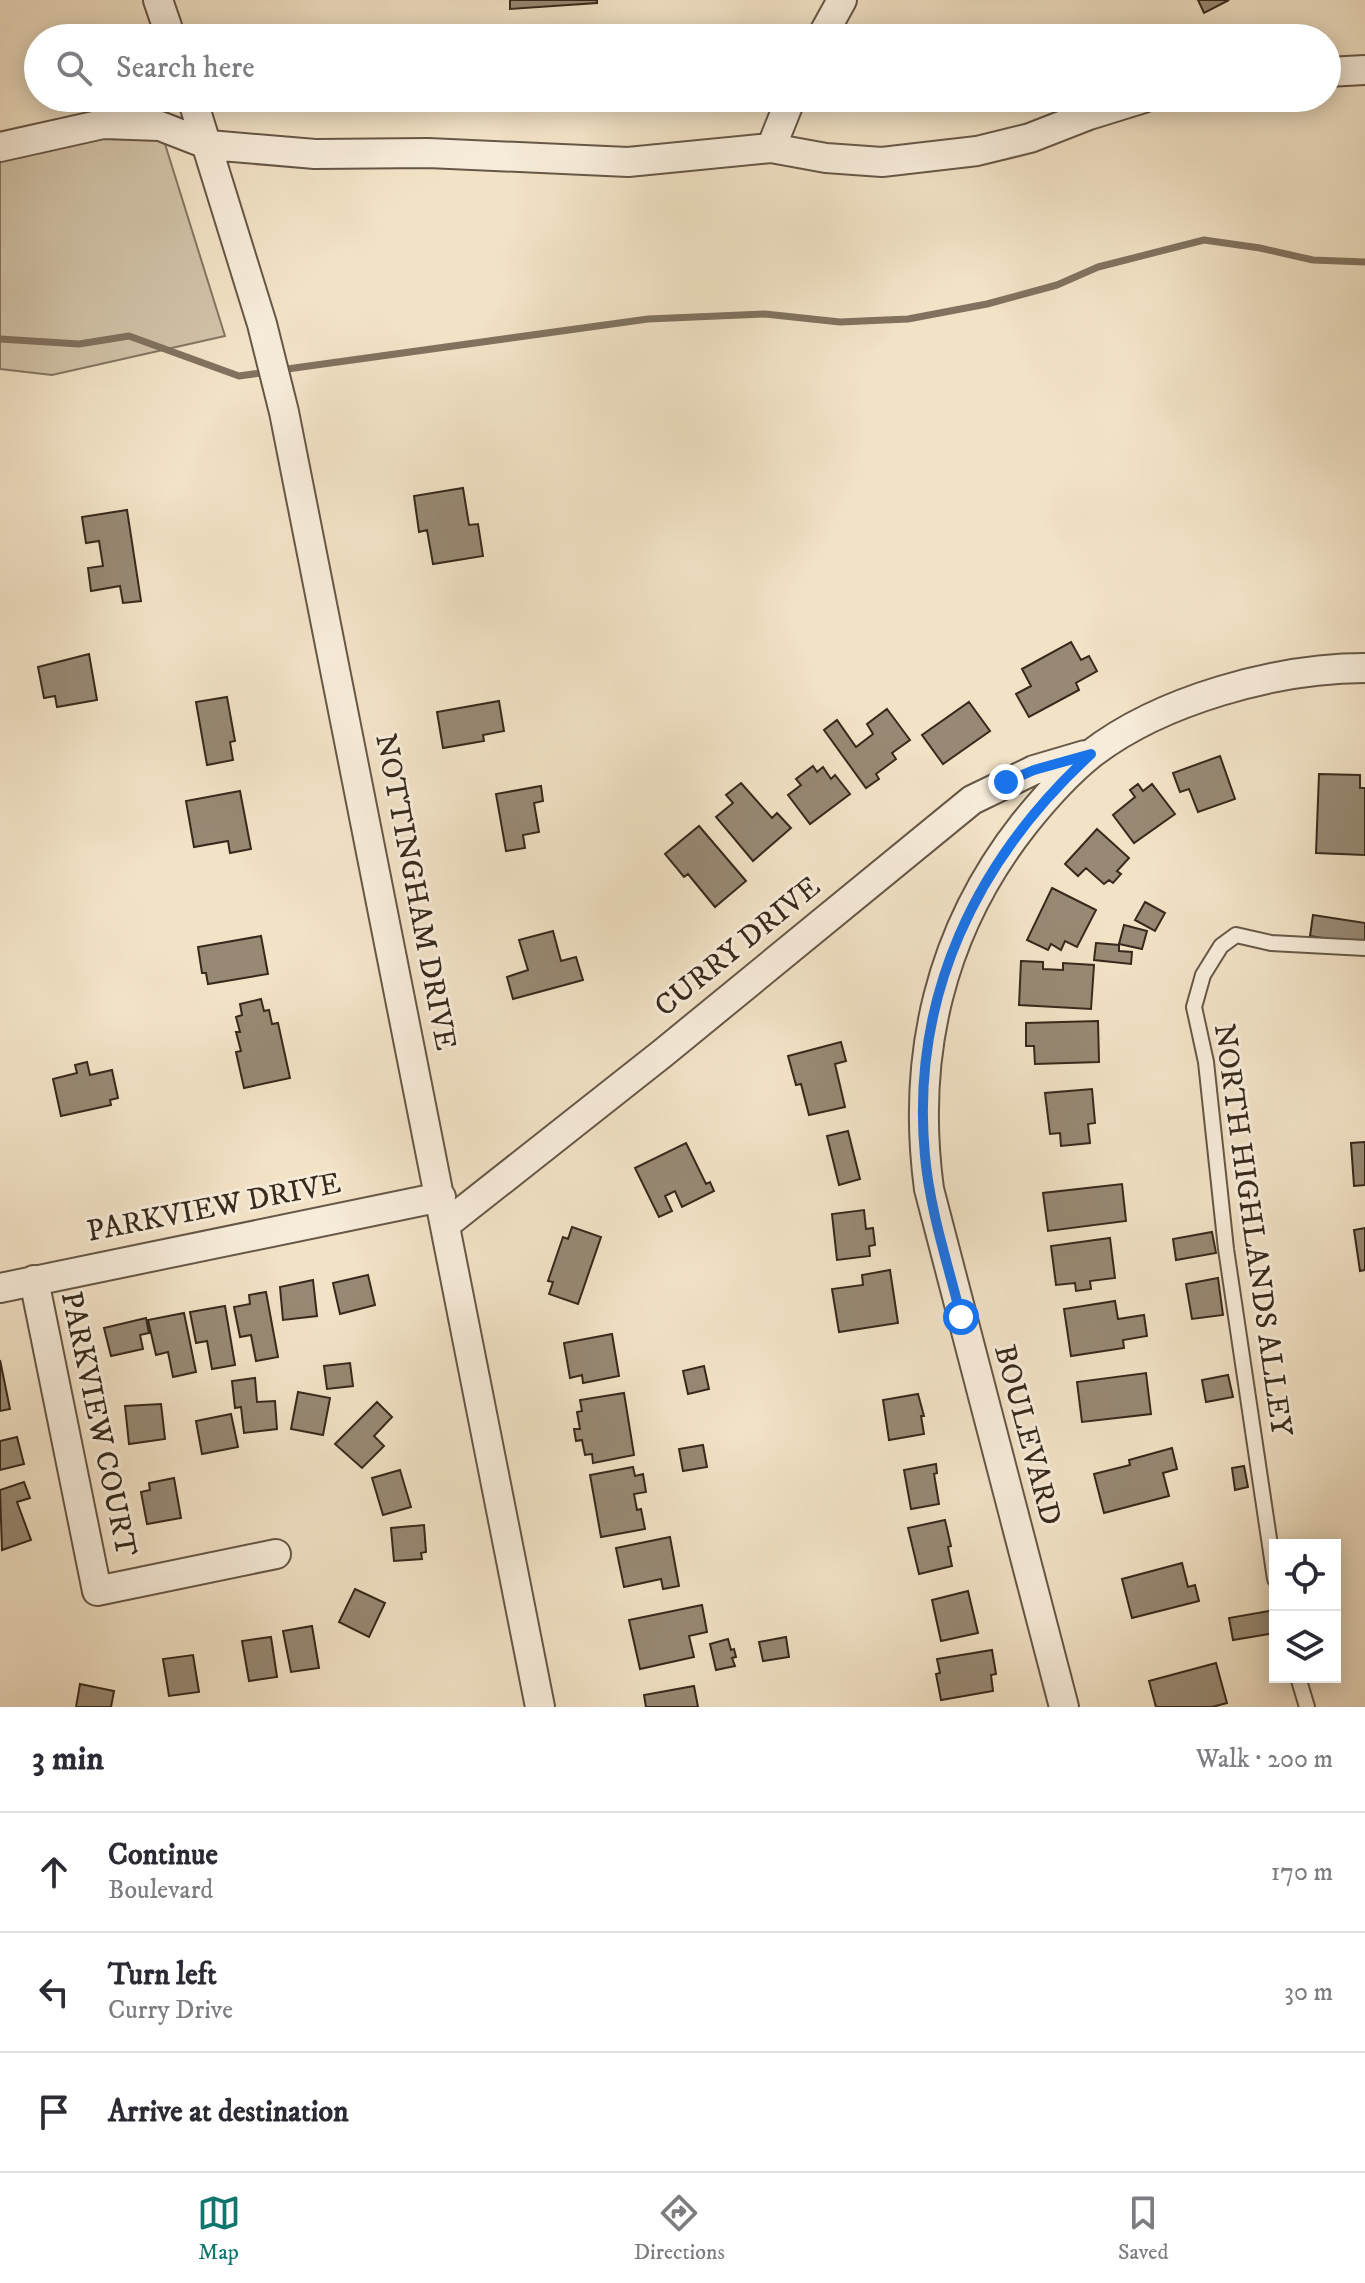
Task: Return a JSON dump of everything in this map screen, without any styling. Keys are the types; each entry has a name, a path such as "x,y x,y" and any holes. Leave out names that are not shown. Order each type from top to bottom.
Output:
{"street":[{"path":"158,0 166,24"},
{"path":"829,24 842,0"},
{"path":"1341,71 1365,70"},
{"name":"NOTTINGHAM DRIVE","path":"197,112 278,386 540,1707"},
{"path":"771,148 785,112"},
{"path":"0,147 103,124 160,126 209,145 315,154 428,153 628,162 771,148 826,158 882,162 977,151 1030,138 1099,112"},
{"name":"BOULEVARD","path":"1064,1707 929,1189 923,1088 942,978 971,908 990,873 1019,830 1062,781 1091,754 1160,715 1235,687 1313,671 1365,668"},
{"name":"CURRY DRIVE","path":"443,1211 663,1053 972,800 1034,770 1091,754"},
{"name":"PARKVIEW DRIVE","path":"0,1288 443,1211"},
{"name":"PARKVIEW COURT","path":"34,1280 97,1591 276,1554"}],"lane":[{"name":"NORTH HIGHLANDS ALLEY","path":"1269,1539 1226,1249 1206,1062 1194,1007 1203,975 1221,946 1236,935 1271,943 1365,948"},
{"path":"1300,1683 1307,1707"}],"shaded area":[{"path":"155,112 225,336 52,375 0,369 0,158"}],"building":[{"path":"510,0 597,0 597,3 510,9"},
{"path":"1198,0 1229,0 1204,13"},
{"path":"463,488 469,525 478,524 483,556 433,564 427,530 419,532 414,496"},
{"path":"127,510 141,601 123,603 120,586 91,591 88,568 103,566 99,541 86,543 82,517"},
{"path":"1071,642 1081,660 1089,656 1097,671 1076,683 1079,690 1029,717 1016,694 1031,686 1022,669"},
{"path":"89,654 97,700 57,707 55,696 44,698 38,667"},
{"path":"227,697 235,741 230,742 233,760 207,765 196,702"},
{"path":"499,701 504,731 483,735 484,741 443,748 437,712"},
{"path":"969,702 990,731 943,764 922,735"},
{"path":"887,709 910,740 892,753 896,759 876,774 879,779 866,788 824,730 837,720 856,747 873,734 867,724"},
{"path":"1220,756 1235,799 1198,812 1189,789 1180,792 1173,773"},
{"path":"813,766 817,772 823,767 831,779 835,775 850,794 810,824 788,795 801,785 796,779"},
{"path":"1319,774 1360,775 1360,788 1365,788 1365,855 1316,853"},
{"path":"741,783 772,818 777,813 791,828 753,861 716,817 733,803 726,795"},
{"path":"1138,784 1143,791 1152,784 1175,814 1134,843 1113,815 1135,797 1130,790"},
{"path":"541,786 543,801 534,803 539,832 523,835 525,848 506,851 496,794"},
{"path":"240,791 251,849 230,853 228,841 194,847 186,801"},
{"path":"699,826 746,881 715,907 688,874 684,877 665,854"},
{"path":"1097,829 1129,858 1117,871 1121,874 1113,883 1109,880 1104,884 1086,868 1078,876 1065,864"},
{"path":"1052,888 1096,910 1077,947 1065,941 1061,950 1051,944 1048,950 1027,940"},
{"path":"1145,902 1165,913 1155,931 1135,920"},
{"path":"1313,915 1365,923 1365,945 1310,936"},
{"path":"1124,925 1147,931 1142,949 1119,944"},
{"path":"553,931 561,961 576,957 583,980 513,999 507,977 528,970 519,940"},
{"path":"261,936 268,974 208,984 206,973 202,973 198,947"},
{"path":"1096,943 1119,945 1119,951 1132,952 1131,964 1094,960"},
{"path":"1021,961 1043,962 1043,969 1063,970 1063,963 1094,965 1091,1009 1019,1005"},
{"path":"261,999 264,1011 269,1010 272,1024 278,1023 290,1078 244,1088 236,1052 241,1051 236,1017 242,1015 240,1004"},
{"path":"1098,1021 1099,1062 1035,1064 1034,1046 1026,1046 1026,1023"},
{"path":"841,1042 846,1061 835,1064 845,1107 809,1115 801,1084 796,1085 788,1056"},
{"path":"87,1062 90,1075 112,1070 118,1098 110,1100 111,1105 61,1116 53,1079 77,1073 75,1065"},
{"path":"1092,1089 1095,1123 1088,1124 1090,1143 1061,1146 1060,1133 1050,1134 1045,1093"},
{"path":"848,1131 860,1179 839,1185 827,1136"},
{"path":"1365,1142 1365,1185 1354,1186 1351,1143"},
{"path":"686,1143 706,1184 710,1182 714,1191 682,1207 675,1191 665,1196 672,1211 659,1217 635,1168"},
{"path":"1122,1184 1126,1221 1048,1231 1043,1193"},
{"path":"864,1210 866,1229 873,1228 875,1245 869,1246 870,1256 837,1260 832,1214"},
{"path":"572,1227 601,1237 578,1304 549,1294 553,1282 548,1281 563,1237 568,1239"},
{"path":"1365,1228 1365,1270 1360,1271 1354,1230"},
{"path":"1212,1232 1216,1253 1176,1260 1173,1239"},
{"path":"1110,1238 1115,1278 1090,1281 1091,1289 1076,1291 1075,1283 1056,1285 1051,1246"},
{"path":"890,1270 898,1323 839,1332 832,1289 863,1285 862,1275"},
{"path":"368,1275 375,1305 340,1314 333,1283"},
{"path":"1218,1278 1223,1315 1192,1319 1186,1284"},
{"path":"313,1280 317,1316 283,1320 280,1287"},
{"path":"266,1292 278,1357 256,1361 251,1335 240,1337 234,1307 250,1304 249,1295"},
{"path":"1115,1301 1118,1319 1144,1315 1147,1336 1123,1340 1124,1348 1071,1356 1064,1309"},
{"path":"225,1306 235,1365 212,1369 207,1341 196,1343 190,1312"},
{"path":"184,1313 196,1372 173,1377 168,1352 156,1355 148,1320"},
{"path":"146,1318 149,1333 140,1335 143,1349 111,1356 104,1328"},
{"path":"612,1334 619,1376 583,1383 582,1375 570,1378 564,1343"},
{"path":"0,1360 10,1409 0,1411"},
{"path":"350,1363 353,1386 327,1389 324,1366"},
{"path":"704,1366 709,1389 688,1394 683,1371"},
{"path":"1146,1373 1151,1414 1082,1422 1077,1382"},
{"path":"1228,1375 1233,1397 1206,1402 1202,1380"},
{"path":"255,1378 257,1402 275,1401 277,1429 244,1433 241,1407 235,1408 232,1381"},
{"path":"298,1392 330,1398 323,1435 291,1429"},
{"path":"624,1393 634,1455 593,1463 592,1454 585,1455 582,1440 576,1441 574,1429 580,1429 577,1412 582,1411 580,1400"},
{"path":"918,1394 924,1416 921,1416 924,1434 889,1440 883,1400"},
{"path":"377,1402 392,1417 374,1436 384,1446 362,1468 335,1444"},
{"path":"161,1404 165,1439 129,1444 125,1406"},
{"path":"231,1414 238,1447 202,1454 196,1421"},
{"path":"17,1437 24,1464 0,1470 0,1441"},
{"path":"703,1445 707,1467 683,1471 679,1449"},
{"path":"1172,1448 1177,1469 1163,1473 1169,1496 1104,1513 1094,1474 1130,1465 1129,1460"},
{"path":"936,1464 937,1473 934,1474 939,1504 911,1509 904,1470"},
{"path":"1244,1466 1248,1487 1235,1490 1232,1468"},
{"path":"633,1467 635,1476 643,1474 646,1492 634,1494 645,1529 601,1537 590,1475"},
{"path":"400,1470 411,1507 383,1515 372,1478"},
{"path":"174,1478 181,1518 147,1524 141,1492 150,1490 149,1483"},
{"path":"24,1482 30,1498 17,1502 31,1540 2,1550 0,1490"},
{"path":"945,1520 952,1566 919,1574 908,1528"},
{"path":"424,1525 426,1552 421,1553 422,1559 394,1561 391,1528"},
{"path":"670,1537 679,1586 663,1589 661,1579 624,1587 616,1548"},
{"path":"1182,1563 1188,1587 1195,1585 1199,1601 1132,1618 1122,1579"},
{"path":"355,1589 385,1603 369,1637 339,1622"},
{"path":"968,1591 978,1633 941,1641 932,1600"},
{"path":"702,1605 707,1632 689,1636 694,1657 640,1669 629,1620"},
{"path":"1269,1611 1269,1634 1233,1640 1229,1618"},
{"path":"312,1626 319,1668 291,1672 283,1631"},
{"path":"271,1637 277,1677 249,1681 242,1641"},
{"path":"786,1637 789,1657 763,1661 759,1642"},
{"path":"728,1639 731,1650 734,1649 736,1657 732,1658 735,1666 716,1670 710,1644"},
{"path":"992,1650 996,1674 991,1675 993,1691 941,1700 936,1674 940,1673 937,1659"},
{"path":"193,1655 199,1692 169,1696 163,1659"},
{"path":"1216,1663 1227,1703 1212,1707 1156,1707 1149,1681"},
{"path":"80,1684 114,1691 111,1707 76,1707"},
{"path":"694,1686 698,1707 646,1707 644,1695"}],"waterway":[{"path":"280,370 648,319 765,314 840,322 908,319 987,304 1057,285 1098,267 1204,240 1313,260 1365,262"},
{"path":"0,339 79,344 129,336 239,376 268,372"}],"route":[{"path":"961,1317 929,1189 925,1157 923,1088 933,1014 955,943 990,873 1036,809 1091,754 1034,770 1006,782"}]}
